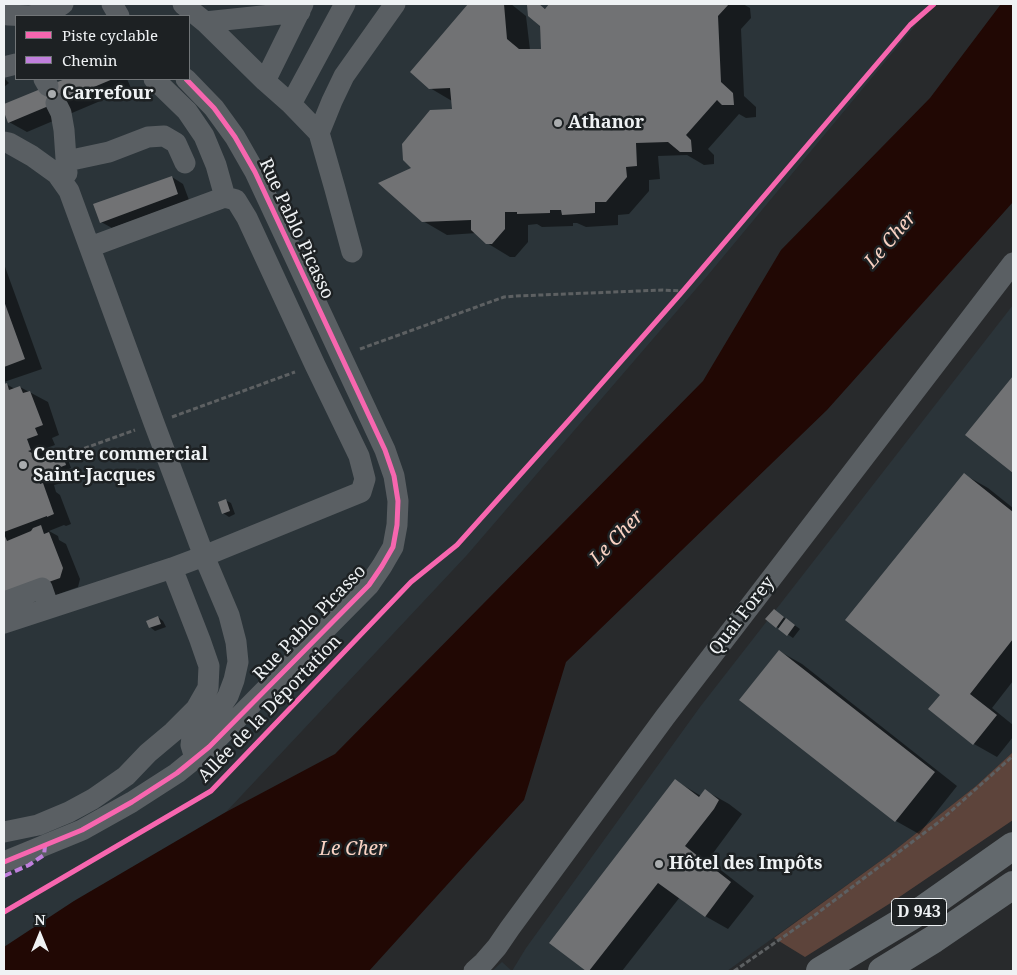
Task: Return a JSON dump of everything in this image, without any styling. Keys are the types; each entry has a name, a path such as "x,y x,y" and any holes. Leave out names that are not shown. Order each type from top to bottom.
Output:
{"main road":[{"name":"D 943","path":"820,971 924,908 1013,846"},
{"name":"D 943","path":"882,971 934,939 1013,884"}],"street":[{"path":"112,4 118,15"},
{"path":"183,4 205,22 319,133 352,252"},
{"path":"291,104 345,4"},
{"path":"319,133 344,76 395,4"},
{"path":"205,22 302,8"},
{"path":"264,81 302,8"},
{"path":"35,15 60,10"},
{"path":"5,14 18,15"},
{"path":"155,80 187,111 204,136 216,165 225,197"},
{"name":"Rue Pablo Picasso","path":"4,862 82,830 132,802 177,773 209,747 369,585 393,547 397,525 398,501 394,476 385,450 255,172 235,137 214,108 187,80"},
{"path":"49,89 61,113 69,191"},
{"path":"67,161 109,152 148,137 164,136 176,143 185,163"},
{"path":"4,142 32,156 57,174 69,191 204,556 229,615 236,642 238,662 234,680 228,696 218,711 192,737 190,745 195,758"},
{"path":"4,623 204,556 361,492 366,479 359,456 247,218 236,200 225,197 90,247"},
{"name":"Quai Forey","path":"474,971 497,947 665,717 1013,263"},
{"path":"4,832 38,825 94,800 126,776 196,709 208,688 209,666 172,568"},
{"path":"4,602 42,588 49,608"},
{"name":"Rue Pablo Picasso","path":"4,850 45,846"}],"path":[{"path":"340,356 504,297 683,291"},
{"path":"63,456 315,365"},
{"path":"734,971 815,915 940,821 1013,756"}],"shaded area":[{"path":"4,4 933,4 708,275 467,555 226,812 74,901 4,947"},
{"path":"1013,305 1013,752 976,786 890,854 727,971 512,971 526,948 700,707"},
{"path":"1013,752 1013,820 889,904 805,957 774,938 890,854 976,786"},
{"path":"502,962 512,971 492,971"}],"water":[{"name":"Le Cher","path":"1001,4 1013,4 1013,202 827,410 566,662 524,800 369,971 4,971 4,947 74,901 226,812 335,754 703,381 781,250 930,98"}],"building":[{"name":"Athanor","path":"468,4 504,4 507,39 519,49 541,49 540,26 528,16 527,5 539,4 545,9 549,4 729,4 718,16 721,82 733,93 734,105 722,105 717,100 686,135 691,140 692,152 680,152 668,142 636,143 637,166 626,167 627,177 606,202 595,202 595,213 562,215 561,210 550,210 550,213 517,214 517,212 505,212 505,229 492,244 486,244 471,230 471,220 422,222 378,183 411,168 403,160 402,144 430,110 452,109 450,88 429,89 410,72"},
{"name":"Carrefour","path":"63,80 111,80 8,123 4,112 4,104"},
{"path":"172,176 178,194 100,223 93,204"},
{"path":"4,301 25,359 4,367"},
{"path":"1013,376 1013,473 965,435"},
{"name":"Centre commercial Saint-Jacques","path":"7,383 9,390 20,386 23,393 30,391 43,425 35,428 38,435 27,439 31,450 28,451 40,457 61,449 66,465 37,476 40,484 43,483 54,514 4,532 4,384"},
{"path":"964,473 1013,512 1013,639 970,694 997,715 973,745 928,709 940,695 845,620"},
{"path":"226,499 230,511 222,514 218,502"},
{"name":"Centre commercial Saint-Jacques","path":"41,525 44,534 49,532 63,568 60,578 4,598 4,534 7,541"},
{"path":"774,609 784,617 776,628 765,619"},
{"path":"158,616 161,624 149,628 146,621"},
{"path":"786,618 795,625 787,636 778,629"},
{"path":"779,650 935,772 895,822 739,700"},
{"name":"Hôtel des Impôts","path":"675,779 699,797 705,789 719,800 685,846 731,882 705,917 658,883 589,971 586,971 549,943"}],"marked path":[{"path":"4,876 29,865 44,855 45,846"}],"cycle path":[{"name":"Allée de la Déportation","path":"4,912 211,791 411,582 457,545 683,291 910,25 934,4"},
{"name":"Allée de la Déportation","path":"4,862 82,830 132,802 177,773 209,747 369,585 393,547 397,525 398,501 394,476 385,450 255,172 235,137 214,108 187,80"}],"place":[{"name":"Carrefour","path":"52,94"},
{"name":"Athanor","path":"558,123"},
{"name":"Centre commercial Saint-Jacques","path":"23,465"},
{"name":"Hôtel des Impôts","path":"659,864"}]}
